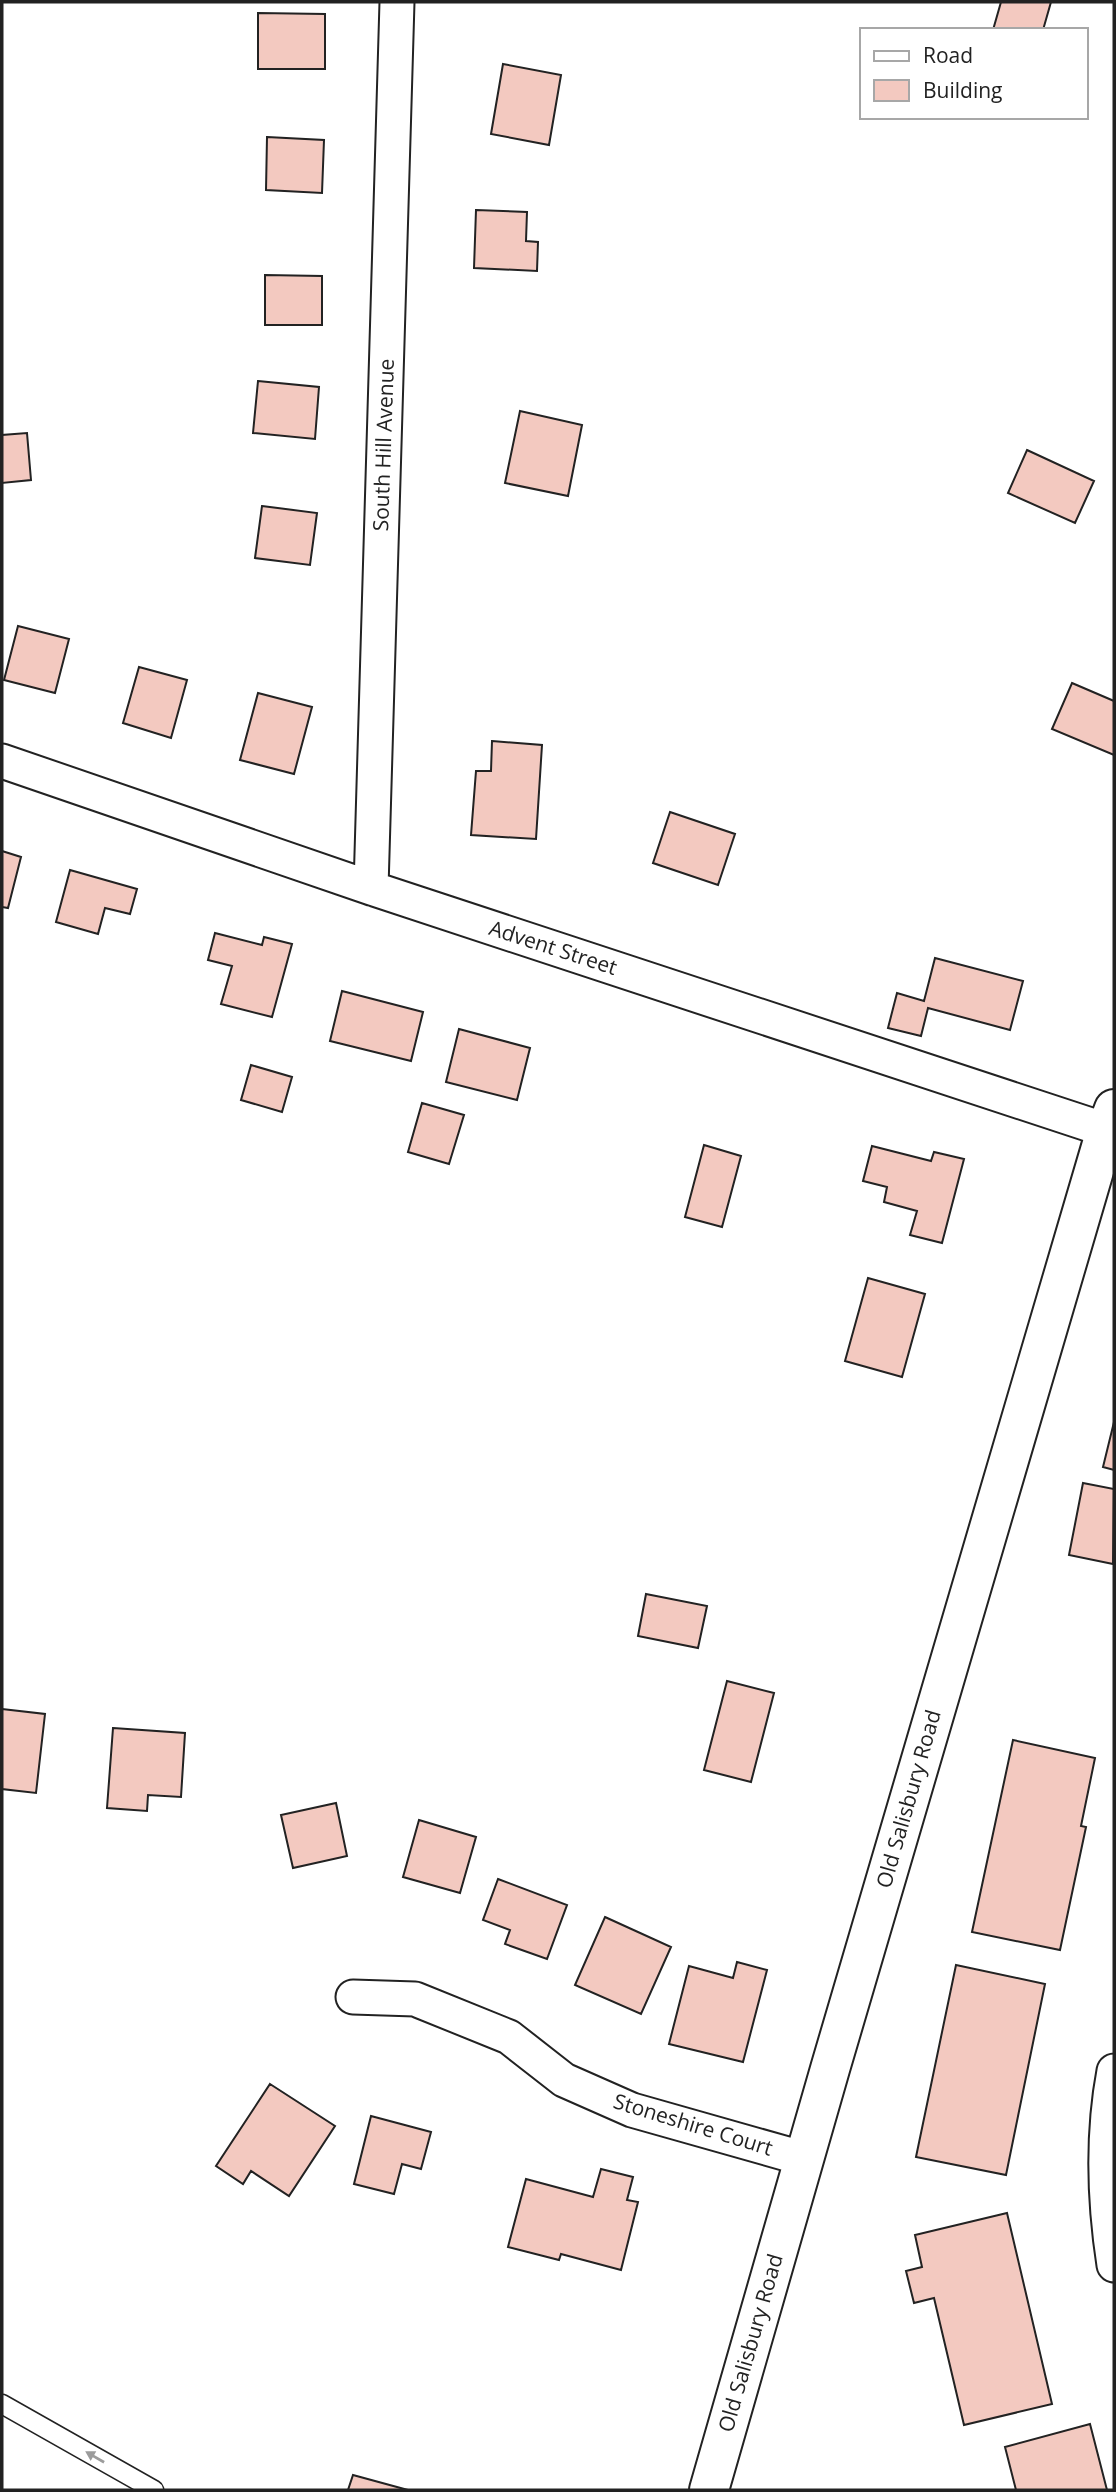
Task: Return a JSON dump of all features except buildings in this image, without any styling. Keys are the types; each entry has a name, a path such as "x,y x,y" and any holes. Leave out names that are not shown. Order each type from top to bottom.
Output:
{"main road":[{"name":"Old Salisbury Road","path":"709,2490 1110,1119"}],"street":[{"name":"South Hill Avenue","path":"371,888 397,2"},
{"name":"Advent Street","path":"2,761 371,888 1110,1119"},
{"name":"Stoneshire Court","path":"354,1997 415,1999 509,2037 564,2080 632,2110 805,2159"},
{"path":"1114,2071 1105,2163 1108,2226 1114,2264"}],"lane":[{"path":"2,2404 154,2490"}]}
